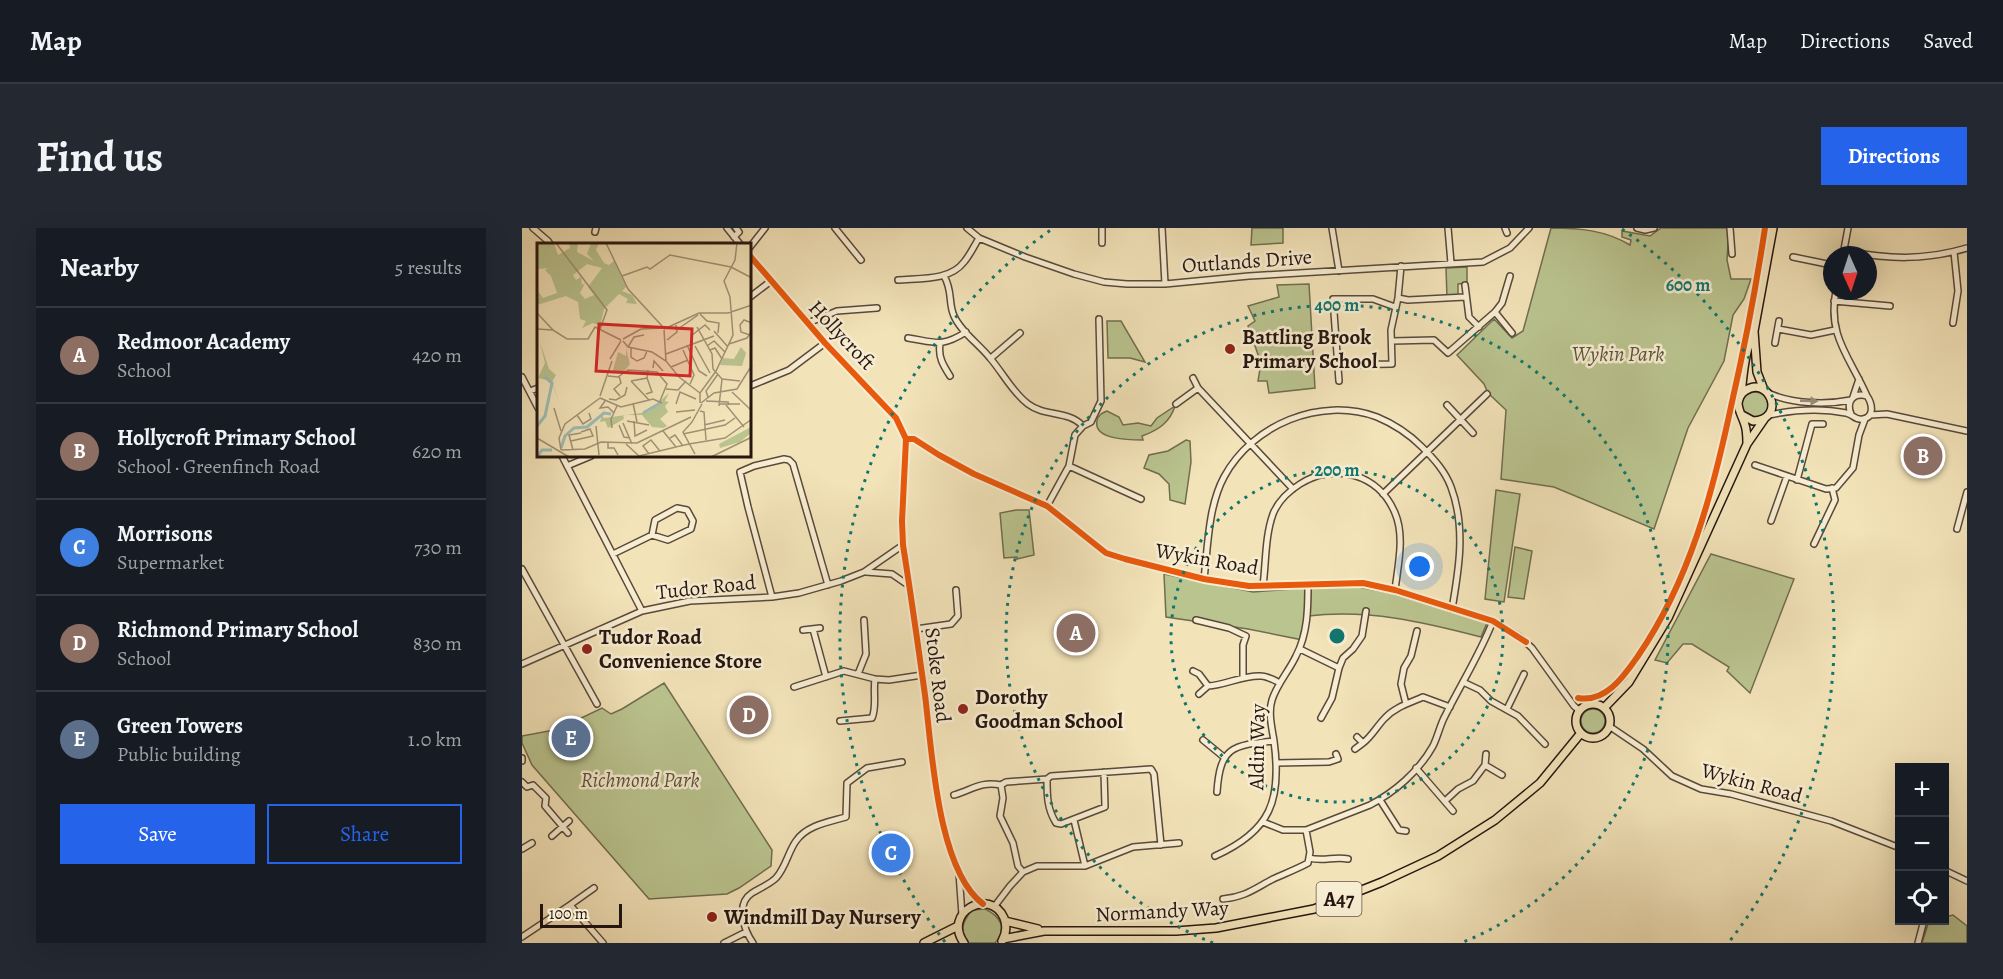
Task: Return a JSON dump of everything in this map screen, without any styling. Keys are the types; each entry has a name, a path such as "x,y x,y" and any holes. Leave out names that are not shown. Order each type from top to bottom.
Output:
{"main road":[{"path":"1747,444 1738,405 1773,228"},
{"path":"1604,708 1629,682 1668,618 1747,444 1767,416 1772,404 1757,372 1754,331"},
{"path":"1741,395 1751,388 1766,392"},
{"path":"1742,415 1753,421 1767,416"},
{"path":"1594,704 1604,708 1610,716 1609,726 1599,737 1590,737 1581,733 1576,722 1580,711 1594,704"},
{"name":"Normandy Way","path":"1002,941 1044,931 1176,932 1216,928 1314,909 1382,882 1438,856 1495,820 1540,783 1581,733"},
{"path":"964,943 958,933 962,915 973,906 983,904 994,907 1001,913 1006,930 1002,941"},
{"name":"Normandy Way","path":"1005,921 1044,931"},
{"path":"924,943 958,926"}],"street":[{"path":"532,228 549,243"},
{"path":"727,228 739,243"},
{"path":"734,237 740,232 736,228"},
{"path":"752,244 765,228"},
{"path":"835,228 861,260"},
{"name":"Outlands Drive","path":"968,228 979,238 1055,268 1104,282 1127,284 1165,284 1249,276 1483,262 1510,248 1529,228"},
{"path":"1102,243 1102,228 1110,228"},
{"path":"1162,228 1165,284"},
{"path":"1332,228 1338,271"},
{"path":"1448,228 1451,263"},
{"path":"1637,228 1649,230 1654,228"},
{"path":"1730,228 1732,254"},
{"path":"1844,246 1848,228"},
{"path":"898,280 944,276 954,272 964,263 979,238"},
{"path":"1877,257 1912,258 1967,248"},
{"path":"1953,323 1958,291 1954,252"},
{"path":"1793,257 1823,263"},
{"name":"Hollycroft","path":"752,258 825,343 896,418 906,438"},
{"path":"1338,365 1392,364 1391,330 1398,298 1401,266"},
{"path":"944,276 950,288 953,315 991,358 1011,386 1030,406 1071,417 1083,426"},
{"path":"1392,341 1434,340 1448,353 1495,312 1502,303 1510,276"},
{"path":"752,295 771,281"},
{"path":"1465,285 1469,317 1479,327"},
{"path":"1398,298 1408,300 1465,297"},
{"path":"1338,381 1333,299 1373,299 1395,307"},
{"path":"1887,414 1872,404 1867,396 1835,330 1832,313 1834,301 1890,306"},
{"path":"808,324 837,311 877,308"},
{"path":"1495,312 1512,333"},
{"path":"1047,506 1069,466 1075,435 1083,426 1092,421 1101,401 1099,319"},
{"path":"1775,343 1779,321"},
{"path":"1778,329 1811,335 1835,330"},
{"path":"908,338 940,344 951,342 966,332"},
{"path":"991,358 1020,333"},
{"path":"752,385 789,370 825,343"},
{"path":"940,344 941,359 950,376"},
{"path":"522,376 537,406"},
{"path":"1193,378 1198,388 1293,489"},
{"path":"1859,379 1849,407 1859,435"},
{"path":"530,391 537,388"},
{"path":"1176,404 1198,388"},
{"path":"1766,392 1795,401 1831,402 1860,394 1867,396"},
{"path":"1383,494 1426,450 1487,394"},
{"path":"1755,465 1826,489 1836,488 1853,468 1859,435 1872,404"},
{"path":"1447,405 1473,433"},
{"path":"1204,579 1212,510 1224,478 1250,443 1260,435 1294,417 1323,411 1364,413 1405,432 1426,450 1445,474 1458,508 1460,545 1452,609"},
{"path":"1767,416 1798,411 1868,417 1887,414 1967,431"},
{"path":"1797,480 1812,424 1823,424"},
{"name":"Wykin Road","path":"906,438 914,439 974,474 1047,506 1106,553 1168,571 1249,586 1363,583 1395,590 1493,621 1520,637 1532,648 1580,711"},
{"name":"Stoke Road","path":"906,438 903,545 939,797 948,840 959,872 968,889 983,904"},
{"path":"563,458 642,611"},
{"path":"567,466 586,458"},
{"path":"772,597 740,472 784,459 793,464 828,585"},
{"path":"1069,466 1141,499"},
{"path":"1263,586 1268,537 1274,513 1282,500 1312,476 1339,472 1361,477 1383,494 1391,504 1399,524 1400,545 1395,590"},
{"path":"1771,521 1787,476"},
{"path":"1814,544 1835,501 1832,488"},
{"path":"1957,529 1967,492"},
{"path":"613,554 652,535 668,540 691,529 693,521 687,510 677,508 655,520 652,535"},
{"name":"Tudor Road","path":"522,664 642,611 690,601 772,597 828,585 864,572 903,545"},
{"path":"522,569 597,704"},
{"name":"Tudor Road","path":"864,572 892,574 909,584"},
{"name":"Aldin Way","path":"1215,856 1245,840 1263,822 1275,794 1276,763 1271,702 1300,649 1308,616 1308,584"},
{"path":"916,629 951,624 958,616 956,590"},
{"path":"1321,718 1332,698 1343,658 1362,636 1366,611"},
{"path":"858,674 866,654 864,620"},
{"path":"1196,620 1229,628 1246,636 1243,645 1243,678"},
{"path":"1263,822 1283,830 1306,830 1380,800 1408,778 1433,745 1493,621"},
{"path":"803,630 820,628"},
{"path":"813,629 826,677"},
{"path":"1406,704 1401,684 1404,668 1412,656 1416,634 1423,638"},
{"path":"1300,649 1339,668"},
{"path":"794,687 844,671 875,680 922,675"},
{"path":"1193,671 1199,674 1208,686"},
{"path":"1507,709 1524,674"},
{"path":"1199,694 1208,686 1221,686 1243,678 1263,676 1280,683"},
{"path":"840,721 872,718 875,711 873,699 875,680"},
{"path":"1463,682 1480,690 1491,700 1518,716 1545,744"},
{"path":"1355,749 1372,736 1385,718 1406,704 1423,697 1450,707"},
{"name":"Wykin Road","path":"1609,726 1643,749 1672,776 1701,789 1838,822 1895,846"},
{"path":"1358,737 1363,743"},
{"path":"1203,740 1225,758"},
{"path":"1217,792 1219,772 1225,758 1233,749 1244,744 1274,741"},
{"path":"1445,801 1458,789 1473,781 1485,765 1486,754"},
{"path":"1276,763 1329,762 1337,756 1345,755"},
{"path":"753,943 746,932 742,909 749,894 776,879 788,860 796,840 819,824 846,817 847,783 867,768 902,762"},
{"path":"1485,765 1502,775"},
{"path":"951,803 954,795 981,784 1001,785 1006,782 1047,779 1051,776 1148,768 1152,770 1161,845"},
{"path":"1416,768 1453,811"},
{"path":"1047,779 1047,804 1056,823 1061,824 1106,806 1104,772"},
{"path":"522,782 527,787 533,785 546,798 545,806 568,833"},
{"path":"1001,785 1003,798 1000,816 1013,843 1018,866 1023,872"},
{"path":"950,789 954,795"},
{"path":"1380,800 1397,833 1406,831"},
{"path":"1074,820 1085,866"},
{"path":"552,836 569,821"},
{"path":"1223,899 1237,898 1251,893 1261,885 1308,863 1310,852 1306,830"},
{"path":"522,849 532,843"},
{"path":"994,907 1023,872 1037,866 1085,866 1126,849 1179,843"},
{"path":"1309,858 1328,861 1340,857 1348,859"},
{"path":"1946,871 1967,881"},
{"name":"Stoke Road","path":"959,872 962,915"},
{"path":"522,937 594,888"},
{"path":"570,905 603,943"},
{"path":"1917,943 1923,925"},
{"path":"724,943 746,932"}],"green space":[{"path":"1252,228 1283,228 1283,243 1251,245"},
{"name":"Wykin Park","path":"1551,228 1592,231 1611,236 1630,245 1631,240 1622,237 1622,231 1650,236 1661,228 1729,228 1727,260 1731,279 1751,279 1744,299 1733,315 1724,361 1688,428 1654,529 1554,487 1501,479 1506,410 1488,393 1484,384 1457,355 1494,319 1512,338 1523,331"},
{"path":"1467,267 1467,283 1458,284 1458,298 1447,298 1446,268"},
{"path":"1309,284 1315,388 1269,393 1267,381 1258,381 1261,363 1248,326 1255,321 1248,306 1279,297 1277,285"},
{"path":"1107,321 1121,321 1145,362 1130,358 1108,358"},
{"path":"1755,392 1764,396 1768,405 1764,414 1755,418 1746,414 1742,405 1746,396"},
{"path":"1175,406 1167,421 1154,431 1142,436 1143,440 1114,438 1101,432 1097,427 1098,417 1107,411 1119,417 1123,425 1138,423 1151,426 1157,418"},
{"path":"1186,440 1190,441 1191,462 1185,504 1170,500 1169,484 1159,474 1144,468 1149,455 1168,451"},
{"path":"1496,490 1520,494 1504,602 1485,599"},
{"path":"1029,510 1034,555 1017,559 1017,557 1004,558 1000,513"},
{"path":"1515,547 1532,551 1524,599 1508,597"},
{"path":"1711,554 1794,579 1750,693 1727,671 1729,667 1692,644 1683,644 1667,663 1655,660"},
{"path":"1164,574 1253,592 1358,587 1391,593 1487,623 1481,637 1396,618 1353,614 1308,616 1303,640 1166,617"},
{"name":"Richmond Park","path":"664,683 772,850 771,866 727,894 649,899 532,765 522,743 522,736 576,726 575,721 602,708 611,714"},
{"path":"1593,709 1598,710 1604,716 1604,726 1598,732 1593,733 1588,732 1582,726 1581,721 1582,716 1588,710"},
{"path":"985,909 995,915 1001,923 999,938 995,943 969,943 963,931 964,922 972,910"},
{"path":"1953,915 1967,926 1967,943 1922,943 1928,925 1949,925 1949,916"}],"cycle path":[{"path":"1578,698 1588,698 1606,692 1627,672 1656,627 1686,566 1708,502 1725,436 1750,316 1765,228"},
{"path":"752,258 825,343 896,418 906,439"},
{"path":"906,439 914,439 974,474 1047,506 1106,553 1204,579 1249,586 1363,583 1395,590 1493,621 1526,642"},
{"path":"906,439 903,545 939,807 946,837 956,864 968,887 983,904"}],"place":[{"name":"Battling Brook Primary School","path":"1230,349"},
{"name":"Hollycroft Primary School","path":"1923,456"},
{"name":"Redmoor Academy","path":"1076,633"},
{"name":"Tudor Road Convenience Store","path":"587,649"},
{"name":"Dorothy Goodman School","path":"963,709"},
{"name":"Richmond Primary School","path":"749,715"},
{"name":"Green Towers","path":"571,738"},
{"name":"Morrisons","path":"891,853"},
{"name":"Windmill Day Nursery","path":"712,917"}]}
